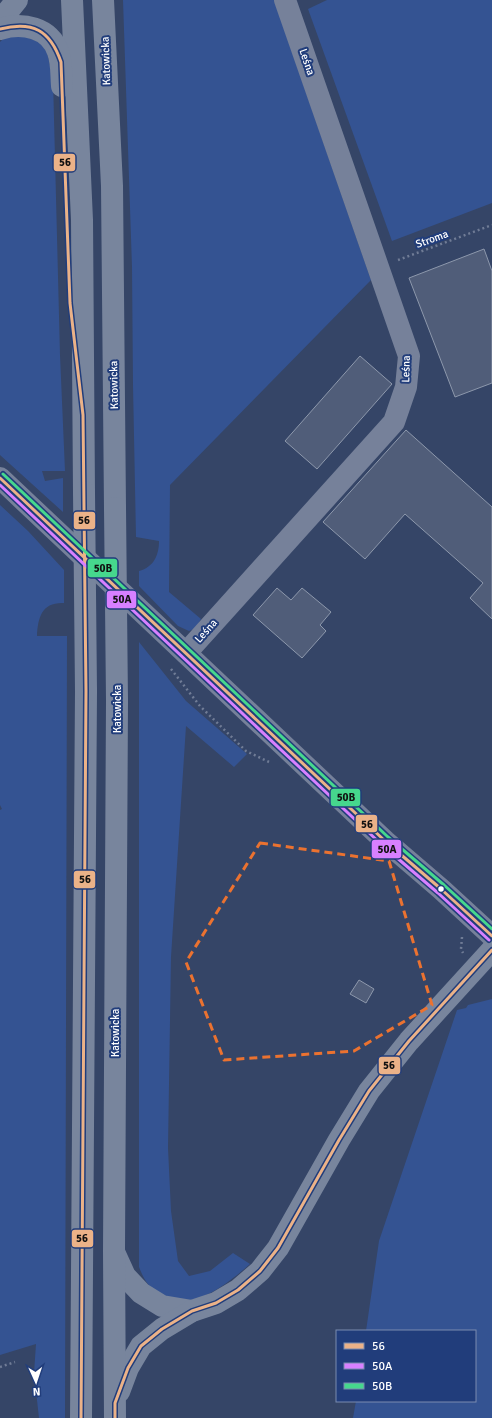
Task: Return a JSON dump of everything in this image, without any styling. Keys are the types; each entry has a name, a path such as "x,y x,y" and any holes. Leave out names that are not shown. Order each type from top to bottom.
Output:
{"main road":[{"path":"0,21 17,0"},
{"path":"72,0 82,220 86,691 81,1418"},
{"name":"Katowicka","path":"104,2 112,186 118,701 114,1252 115,1411"},
{"path":"0,29 21,25 33,27 52,41 58,50 61,62 70,302 83,415"},
{"path":"115,1411 128,1368 141,1346 162,1329 192,1311 216,1303 238,1290 260,1271 278,1248 339,1140 369,1091 409,1041 492,950"},
{"path":"114,1252 125,1276 141,1293 162,1306 192,1311"}],"street":[{"name":"Leśna","path":"186,653 394,422 406,387 409,356 285,0"},
{"path":"0,478 385,841 492,936"}],"path":[{"name":"Stroma","path":"378,267 492,225"},
{"path":"0,1367 15,1362"}],"highlighted area":[{"path":"260,843 389,861 432,1005 354,1051 224,1060 186,962"}],"shaded area":[{"path":"123,0 274,0 371,280 170,485 169,592 201,619 196,628 189,631 178,626 139,586 139,571 148,567 155,560 159,541 136,537 132,267"},
{"path":"327,0 492,0 492,203 392,241 308,9"},
{"path":"19,34 41,43 47,52 53,79 60,355 65,471 42,471 45,481 63,478 63,512 0,455 0,42 3,39"},
{"path":"0,505 28,531 64,570 64,603 57,603 46,608 40,617 37,636 67,636 65,1418 39,1418 34,1373 36,1344 0,1355 0,810 2,809 0,805"},
{"path":"139,642 186,701 247,754 234,767 186,726 171,957 168,1148 171,1211 178,1261 189,1276 210,1271 233,1253 250,1264 231,1280 209,1294 197,1299 185,1301 173,1300 153,1290 147,1283 139,1267"},
{"path":"492,999 492,1418 353,1418 356,1402 476,1402 476,1330 366,1330 379,1241 457,1010 466,1008 468,1005"}],"building":[{"path":"484,249 492,271 492,383 455,397 409,278"},
{"path":"360,356 392,384 317,469 285,441"},
{"path":"406,430 492,507 492,619 470,598 483,583 405,514 365,559 323,522"},
{"path":"277,588 291,600 302,588 331,612 320,625 326,631 302,658 253,615"},
{"path":"359,980 374,989 366,1003 350,994"}],"transit line":[{"name":"56","path":"0,29 22,26 39,30 46,35 51,42 57,51 61,62 70,303 83,415 86,691 81,1418"},
{"name":"50B","path":"3,474 388,837 492,929"},
{"name":"56","path":"0,478 385,841 441,889 492,936"},
{"name":"50A","path":"0,485 382,845 438,893 489,940"},
{"name":"56","path":"115,1418 115,1403 128,1368 141,1346 162,1329 192,1311 216,1303 238,1290 260,1271 278,1248 339,1140 369,1091 409,1041 492,950"}]}
